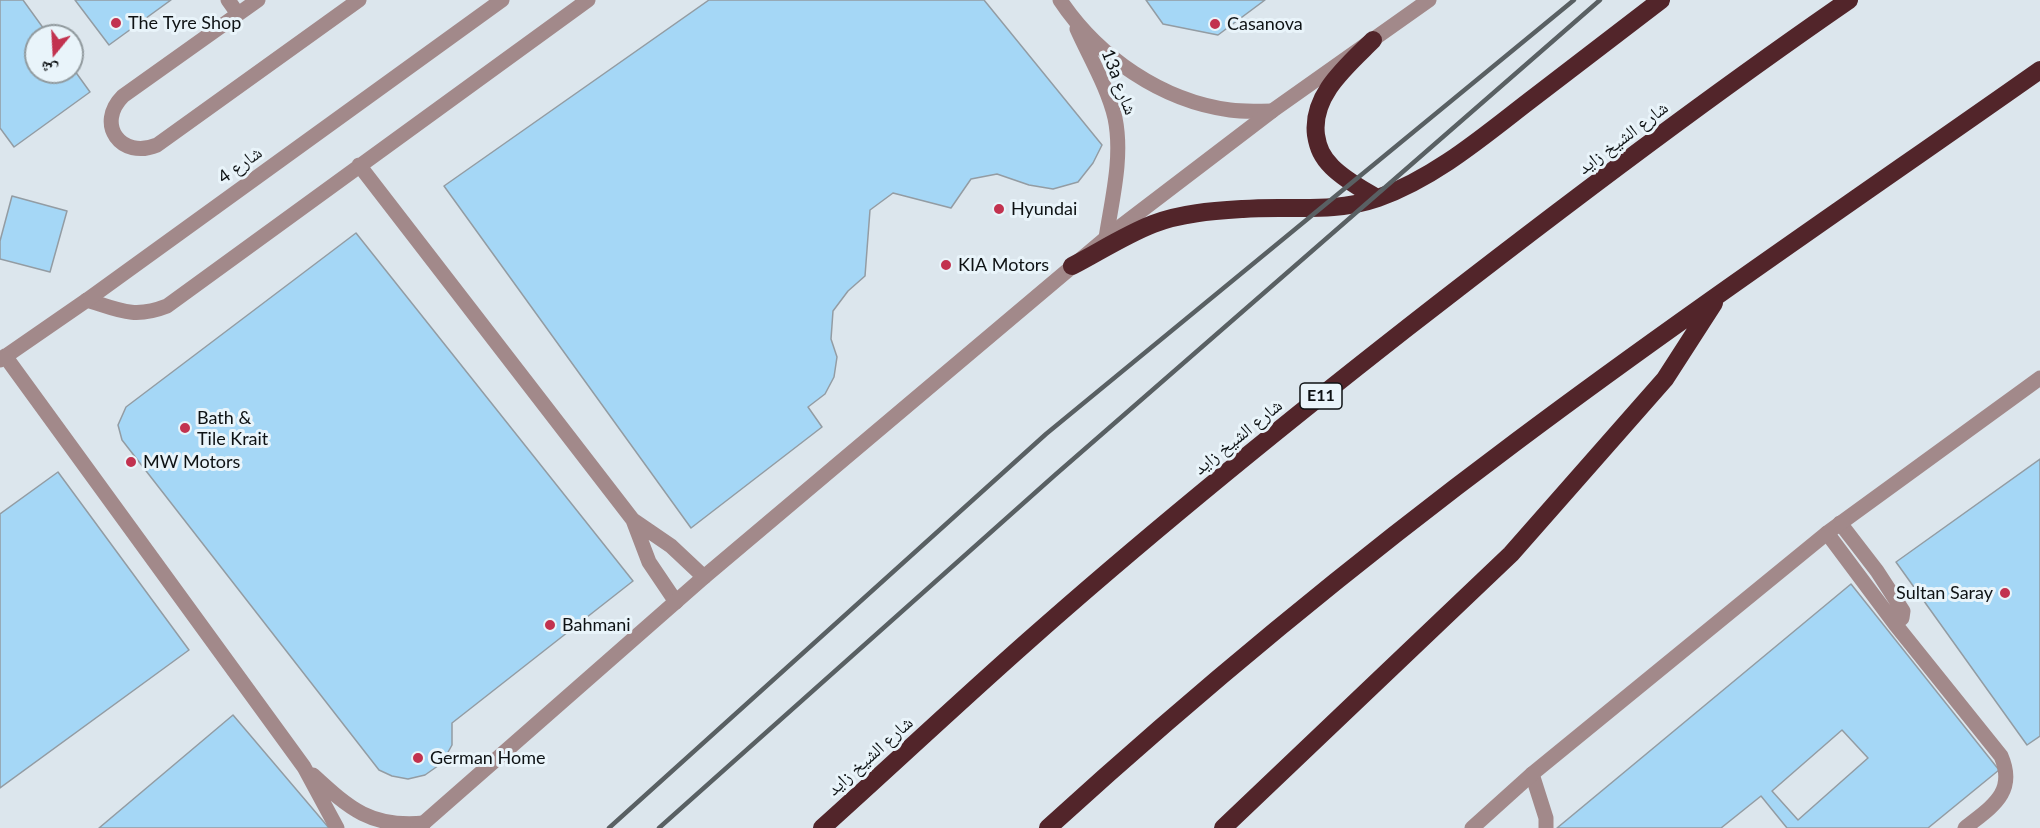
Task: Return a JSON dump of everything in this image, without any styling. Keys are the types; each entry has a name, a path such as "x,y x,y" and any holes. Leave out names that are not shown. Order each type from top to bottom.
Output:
{"highway":[{"path":"1072,266 1152,224 1173,218 1246,208 1308,209 1341,206 1377,198 1403,187 1467,149 1661,0"},
{"name":"شارع الشيخ زايد","path":"822,828 1030,639 1339,382 1501,255 1692,112 1849,0"},
{"path":"1373,40 1338,75 1324,95 1316,112 1315,128 1318,149 1330,166 1377,198"},
{"path":"1048,828 1139,746 1330,586 1517,441 1719,295 2040,70"},
{"path":"1223,828 1511,554 1665,379 1719,295"}],"street":[{"path":"228,0 238,14"},
{"path":"258,0 123,96 116,104 111,123 119,141 138,150 157,145 359,0"},
{"name":"شارع 4","path":"3,358 87,300 502,0"},
{"path":"87,300 125,312 140,314 154,312 167,306 588,0"},
{"name":"13a شارع","path":"1060,0 1070,15 1110,102 1115,119 1118,159 1106,238"},
{"path":"304,767 352,809 387,823 421,825 704,578 1106,238 1272,111 1429,0"},
{"name":"13a شارع","path":"1070,15 1102,48 1153,86 1204,106 1233,111 1272,111"},
{"path":"359,165 633,520 649,562 676,602"},
{"path":"3,358 304,767 338,828"},
{"path":"1472,828 1532,774 1827,533 2040,378"},
{"path":"633,520 671,546 704,578"},
{"path":"1840,523 1877,571 1903,611 1902,618 1895,624"},
{"path":"1827,533 1895,624 2001,756 2007,776 2001,795 1994,804 1965,828"},
{"path":"1532,774 1546,818 1546,828"}],"building":[{"path":"0,0 23,0 40,24 24,24 24,84 84,84 90,92 14,147 0,128"},
{"name":"The Tyre Shop","path":"75,0 171,0 109,45"},
{"path":"709,0 984,0 1102,145 1093,163 1078,182 1053,189 1029,185 997,174 971,179 951,208 893,193 870,210 865,276 848,291 833,311 831,339 837,357 834,377 825,394 808,407 822,427 691,528 444,186"},
{"path":"1146,0 1265,0 1218,35 1163,24"},
{"path":"12,196 67,211 50,272 0,259 0,241"},
{"path":"356,233 633,581 452,723 452,745 442,763 425,775 408,779 392,776 379,770 122,440 118,425 126,407"},
{"path":"2040,459 2040,736 2027,745 1896,562"},
{"path":"58,472 189,650 0,788 0,514"},
{"path":"1851,584 1999,770 1928,828 1787,828 1761,796 1721,828 1557,828","holes":["1842,730 1868,758 1798,820 1772,791"]},
{"path":"233,715 329,828 99,828"}],"railway":[{"path":"609,828 1046,434 1574,0"},
{"path":"659,828 1055,475 1600,0"}],"place":[{"name":"The Tyre Shop","path":"116,23"},
{"name":"Casanova","path":"1215,24"},
{"name":"Hyundai","path":"999,209"},
{"name":"KIA Motors","path":"946,265"},
{"name":"Bath & Tile Krait","path":"185,428"},
{"name":"MW Motors","path":"131,462"},
{"name":"Sultan Saray","path":"2005,593"},
{"name":"Bahmani","path":"550,625"},
{"name":"German Home","path":"418,758"}]}
